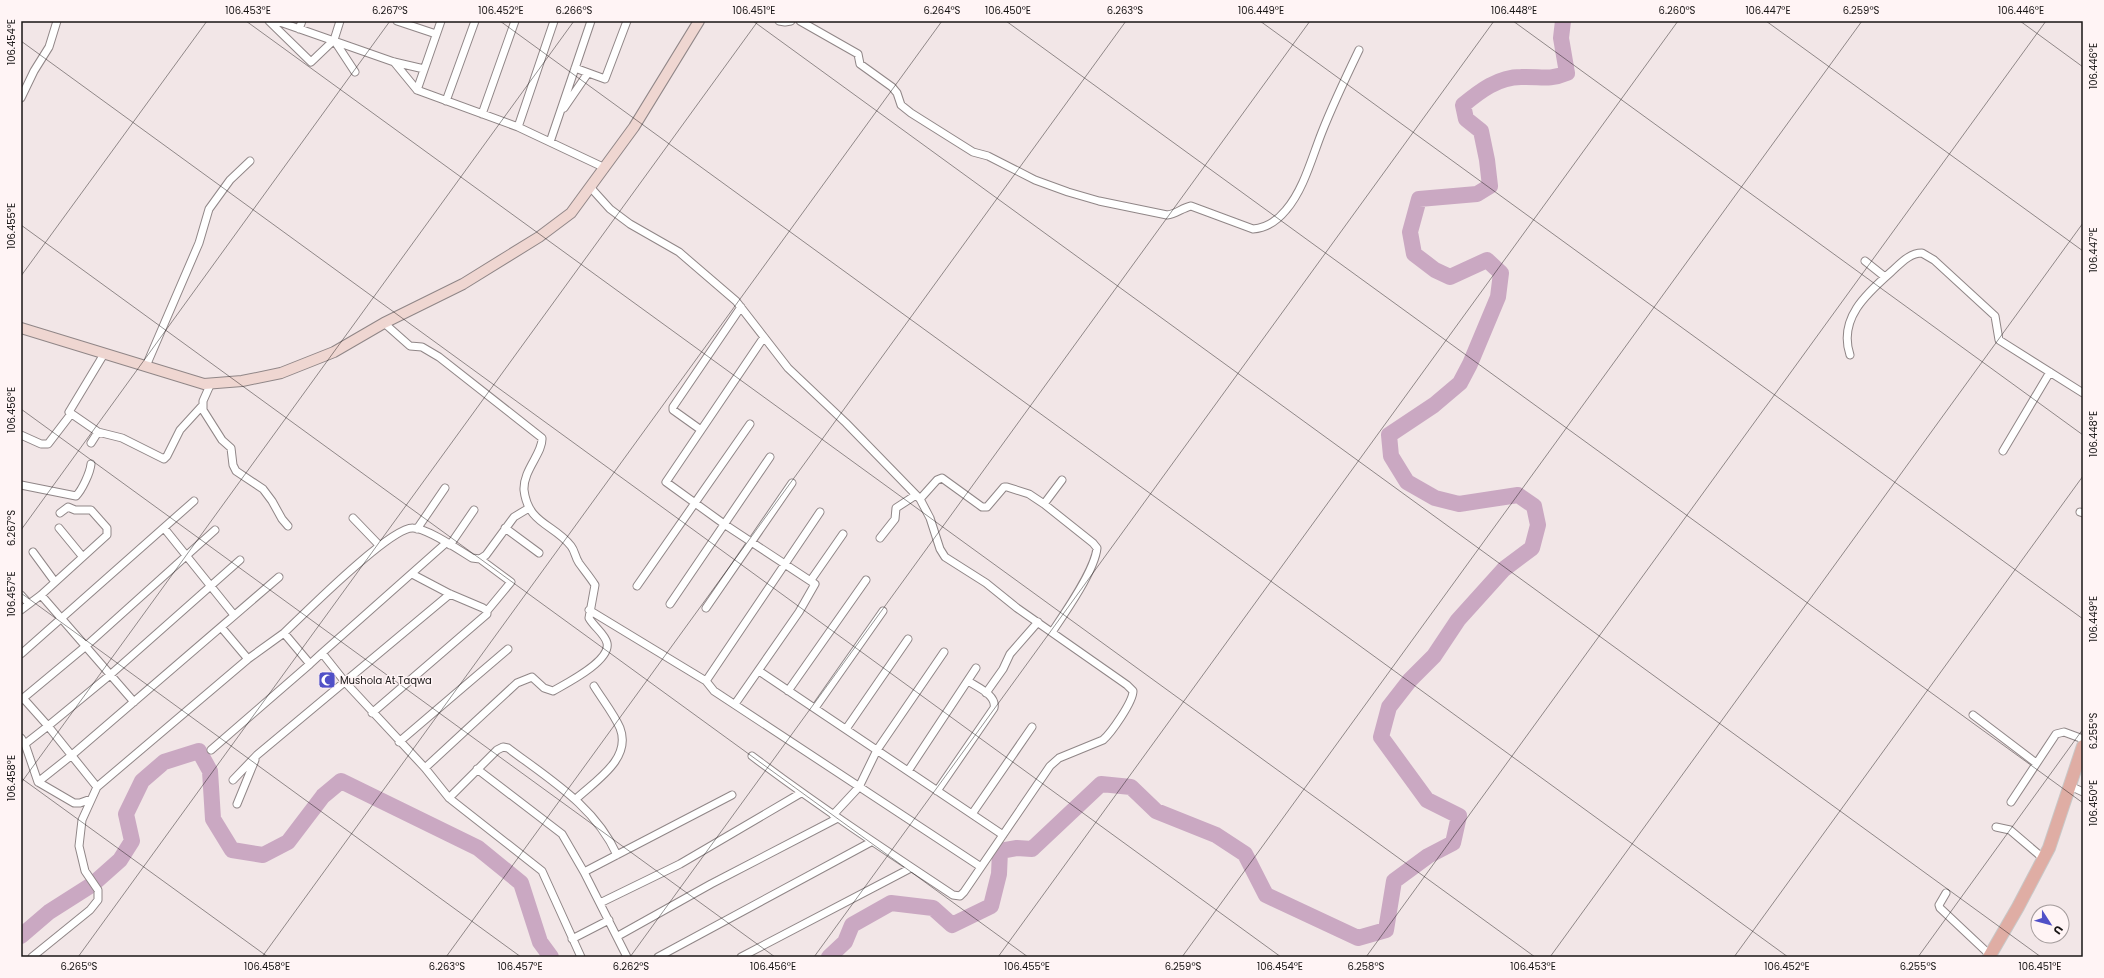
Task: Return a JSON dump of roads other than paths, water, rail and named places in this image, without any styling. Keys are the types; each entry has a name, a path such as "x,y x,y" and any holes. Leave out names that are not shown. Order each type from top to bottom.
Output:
{"main road":[{"path":"1989,956 2044,859 2083,746"}],"street":[{"path":"21,98 34,71 50,47 57,21"},
{"path":"269,21 311,62 334,40 340,21"},
{"path":"277,21 394,62 424,69"},
{"path":"299,29 302,21"},
{"path":"397,21 436,34"},
{"path":"417,90 441,21"},
{"path":"446,101 475,21"},
{"path":"482,114 515,21"},
{"path":"518,127 554,21"},
{"path":"550,142 591,21"},
{"path":"575,68 606,80 626,21"},
{"path":"21,328 193,382 211,383 242,381 281,374 334,352 384,323 463,284 539,237 571,213 591,188 634,127 699,21"},
{"path":"779,21 791,21"},
{"path":"800,21 858,54 860,64 892,87 897,93 901,105 911,113 973,152 988,156 1035,180 1099,201 1167,216 1191,206 1253,229 1262,228 1274,222 1286,210 1297,194 1327,121 1359,50"},
{"path":"334,40 355,72"},
{"path":"394,62 417,90 518,127 605,168"},
{"path":"560,115 588,73"},
{"path":"146,366 200,243 209,209 230,180 250,161"},
{"path":"591,188 610,209 630,224 679,252 741,307 788,368 846,423 918,497 930,518 940,549 945,557 986,583 1131,688 1133,694 1109,735 1103,740 1058,758 1050,766 963,894 956,896 871,842 801,793 752,756"},
{"path":"1850,356 1846,338 1852,316 1860,303 1885,277 1912,255 1922,253 1927,255 1995,316 1998,340 2083,393"},
{"path":"1865,261 1885,277"},
{"path":"701,430 673,410 673,407 741,307"},
{"path":"384,323 410,346 422,347 438,357 539,434 542,443 530,464 524,489 529,508 538,520 571,545 578,562 595,585 589,618 607,643 607,649 598,663 553,691 544,688 532,677 521,681 425,768"},
{"path":"735,704 813,590 814,584 811,580 724,524 666,482 764,336"},
{"path":"21,434 40,444 48,444 71,414 70,409 104,354"},
{"path":"2003,451 2050,372"},
{"path":"71,414 98,432 122,438 164,459 180,430 201,407 211,383"},
{"path":"201,407 222,440 230,448 234,468 262,489 288,526"},
{"path":"637,586 694,502 750,424"},
{"path":"91,443 98,432"},
{"path":"670,604 770,457"},
{"path":"21,484 76,496 80,492 88,477 91,464"},
{"path":"880,538 895,519 896,508 918,497 942,478 982,507 987,507 1004,487 1029,494 1044,504 1093,543 1097,548 1093,563 1074,599 1052,632"},
{"path":"1044,504 1062,480"},
{"path":"706,608 792,483"},
{"path":"417,529 445,488"},
{"path":"21,654 194,501"},
{"path":"21,610 41,595 82,556 107,535 107,528 91,510 75,510 68,507 60,513"},
{"path":"480,559 486,555 514,518 529,508"},
{"path":"211,750 448,544 474,510"},
{"path":"706,680 820,512"},
{"path":"353,518 379,545"},
{"path":"59,528 82,556"},
{"path":"164,528 234,615"},
{"path":"32,957 95,906 98,900 98,890 85,871 79,846 79,833 91,799 97,787 248,659 284,633 379,545 401,531 413,528 417,529 472,558 480,559 511,582 487,611 484,618 372,713"},
{"path":"505,528 539,553"},
{"path":"97,787 48,726 22,699 86,646 215,530"},
{"path":"811,580 843,534"},
{"path":"33,552 55,582"},
{"path":"91,799 80,803 74,802 38,782 23,741 48,726 110,675 240,560"},
{"path":"412,574 487,611"},
{"path":"38,782 72,755 279,577"},
{"path":"788,690 866,580"},
{"path":"234,780 257,755 450,594"},
{"path":"21,595 29,604"},
{"path":"41,595 134,702"},
{"path":"590,610 706,680 714,690 858,787 981,867"},
{"path":"815,708 883,611"},
{"path":"986,693 1003,669 1010,654 1038,622"},
{"path":"221,627 248,659"},
{"path":"284,633 310,664"},
{"path":"846,729 908,639"},
{"path":"400,742 508,649"},
{"path":"618,936 835,817 858,787 878,750 944,652"},
{"path":"322,653 372,713 425,768 448,798 542,871 581,957"},
{"path":"908,771 976,668"},
{"path":"759,671 1003,835"},
{"path":"937,791 994,708 993,698 968,681"},
{"path":"576,799 614,765 622,742 620,727 594,686"},
{"path":"1973,715 2036,763"},
{"path":"972,814 1032,727"},
{"path":"2011,802 2052,738 2059,732 2064,732 2083,739"},
{"path":"448,798 496,750 503,747 508,748 576,799 598,822 617,855"},
{"path":"237,804 257,755"},
{"path":"477,769 562,834 618,936 627,957"},
{"path":"2070,786 2083,792"},
{"path":"600,903 680,864 801,793"},
{"path":"584,872 732,795"},
{"path":"1996,827 2010,830 2044,859"},
{"path":"658,957 871,842"},
{"path":"740,957 911,868"},
{"path":"1946,893 1939,905 1940,908 1989,956"},
{"path":"572,939 609,920"}],"waterway":[{"path":"829,957 845,942 852,925 891,903 933,908 952,925 991,906 999,874 1000,851 1017,848 1032,849 1101,784 1131,787 1156,811 1216,835 1245,854 1266,895 1358,938 1386,930 1394,881 1428,856 1453,843 1459,816 1427,800 1381,737 1389,707 1410,680 1434,656 1458,620 1504,569 1532,548 1538,525 1534,506 1518,495 1459,504 1435,498 1407,482 1391,456 1389,435 1434,405 1460,383 1470,364 1498,297 1501,273 1487,260 1450,277 1435,270 1414,254 1410,232 1419,199 1477,194 1490,186 1487,160 1481,131 1466,119 1463,105 1483,90 1505,79 1521,77 1549,78 1567,73 1561,38 1563,21"},
{"path":"21,936 49,912 93,884 120,860 132,841 126,814 142,781 164,762 199,751 210,771 213,819 232,850 263,855 288,842 323,796 341,781 478,848 521,883 540,942 551,957"}],"place":[{"name":"Mushola At Taqwa","path":"327,680"}]}
